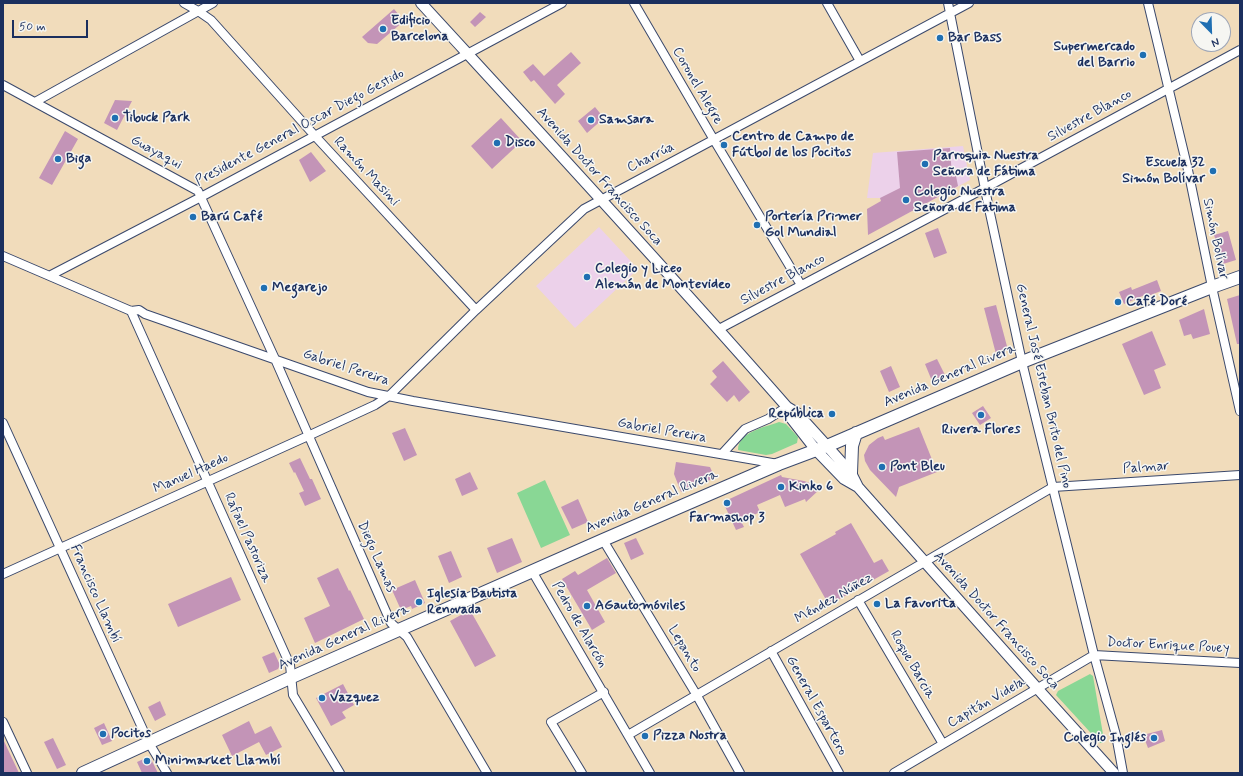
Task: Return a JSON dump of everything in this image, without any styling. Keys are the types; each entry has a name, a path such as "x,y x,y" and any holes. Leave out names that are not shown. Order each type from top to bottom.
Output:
{"main road":[{"name":"Avenida General Rivera","path":"83,773 292,677 532,570 778,464 822,448 1022,362 1240,277"},
{"path":"851,473 852,446 856,433"}],"street":[{"name":"Ramón Masini","path":"184,3 211,20 315,136 476,310"},
{"path":"35,102 212,3"},
{"name":"Avenida Doctor Francisco Soca","path":"421,3 601,198 787,407 797,413 844,479 858,487"},
{"name":"Presidente General Oscar Diego Gestido","path":"51,275 201,197 562,3"},
{"name":"Coronel Alegre","path":"634,3 801,285"},
{"path":"827,3 860,61"},
{"name":"General José Esteban Brito del Pino","path":"948,3 1022,362 1094,655 1116,735 1123,773"},
{"name":"Charrúa","path":"389,396 476,310 584,209 601,198 714,140 969,3"},
{"name":"Simón Bolívar","path":"1148,3 1188,170 1212,287 1240,411"},
{"name":"Silvestre Blanco","path":"719,329 985,188 1240,50"},
{"name":"Guayaqui","path":"3,85 198,191 275,358"},
{"name":"Gabriel Pereira","path":"3,256 51,275 131,311 139,310 153,317 275,358 368,392 778,464"},
{"name":"Rafael Pastoriza","path":"131,311 290,665 293,694 340,773"},
{"name":"Diego Lamas","path":"275,358 391,623 406,637 487,773"},
{"name":"Manuel Haedo","path":"3,574 308,436 375,405 389,396"},
{"name":"Gabriel Pereira","path":"722,454 745,429 768,419 787,407"},
{"name":"Francisco Llambí","path":"3,423 149,743 167,773"},
{"name":"Avenida Doctor Francisco Soca","path":"822,448 851,473 858,487 1114,773"},
{"name":"Palmar","path":"1053,487 1240,475"},
{"name":"Méndez Núñez","path":"628,735 1053,487"},
{"name":"Lepanto","path":"603,540 696,694 740,773"},
{"name":"Pedro de Alarcón","path":"532,570 650,773"},
{"name":"Roque Barcia","path":"858,600 943,744"},
{"name":"General Espartero","path":"771,651 839,773"},
{"name":"Doctor Enrique Pouey","path":"1094,655 1240,663"},
{"name":"Capitán Videla","path":"894,773 1094,655"},
{"path":"582,773 551,722 604,692"},
{"path":"3,722 26,773"}],"shaded area":[{"path":"963,146 970,180 889,223 880,198 867,198 873,153"},
{"name":"Colegio y Liceo Alemán de Montevideo","path":"599,227 638,269 575,328 536,286"}],"green space":[{"path":"779,422 786,424 798,437 797,443 772,454 766,455 738,450 742,439 747,435 760,428"},
{"path":"545,480 570,535 541,548 517,493"},
{"path":"1090,674 1093,676 1104,740 1102,743 1100,743 1056,695 1058,691"}],"building":[{"name":"Edificio Barcelona","path":"394,9 404,21 377,44 368,43 362,37"},
{"path":"480,12 486,17 475,27 470,22"},
{"path":"571,52 581,63 557,85 565,94 555,104 534,80 531,82 523,72 533,64 544,76"},
{"name":"Tibuck Park","path":"115,100 132,101 117,130 104,123"},
{"name":"Samsara","path":"595,107 604,118 587,133 578,121"},
{"name":"Disco","path":"501,118 522,141 492,169 471,146"},
{"name":"Biga","path":"65,131 78,139 52,185 39,178"},
{"path":"950,148 952,177 956,176 958,186 868,235 867,209 881,201 880,198 900,188 897,152"},
{"path":"311,152 326,171 310,182 299,160"},
{"path":"938,228 947,253 934,258 925,233"},
{"path":"1228,231 1236,260 1223,264 1214,235"},
{"path":"1157,280 1161,291 1148,296 1147,294 1124,304 1119,292 1131,287 1132,290"},
{"path":"1240,295 1240,344 1237,344 1227,299"},
{"path":"996,305 1008,350 996,354 984,308"},
{"path":"1204,309 1210,334 1193,339 1191,334 1184,336 1179,320"},
{"path":"1152,331 1166,365 1154,370 1161,388 1144,395 1122,344"},
{"path":"937,359 945,375 932,381 925,364"},
{"path":"723,361 750,392 739,402 734,395 727,402 710,384 717,377 712,371"},
{"path":"891,366 900,387 889,392 880,371"},
{"name":"Rivera Flores","path":"983,406 991,418 980,425 972,413"},
{"path":"919,427 937,472 899,487 896,497 870,470 865,461 864,455 869,445 878,438 883,436 885,440"},
{"path":"405,428 417,455 404,461 392,433"},
{"path":"300,458 321,499 305,506 299,493 304,491 289,463"},
{"path":"676,462 710,467 715,478 681,492 674,474"},
{"path":"470,472 478,489 462,496 455,479"},
{"path":"781,475 782,477 810,483 819,490 806,502 805,499 785,507 780,495 757,505 760,512 741,521 744,527 736,530 723,502"},
{"path":"578,499 588,522 572,529 561,507"},
{"path":"851,523 874,563 882,559 889,571 829,605 800,554 836,534 835,532"},
{"path":"512,538 522,562 497,573 487,548"},
{"path":"636,538 644,554 631,560 624,543"},
{"path":"451,551 462,577 449,583 438,556"},
{"path":"607,558 616,573 587,590 605,622 592,630 562,579 575,571 578,575"},
{"path":"338,568 364,619 315,643 304,618 330,606 317,578"},
{"path":"231,577 241,600 178,627 168,604"},
{"path":"415,580 425,603 412,609 411,606 401,610 392,590"},
{"path":"470,610 496,656 475,667 450,621"},
{"path":"274,652 280,665 278,669 269,673 262,657"},
{"path":"343,684 354,705 342,712 346,718 331,726 316,698"},
{"path":"160,701 166,715 155,721 148,707"},
{"path":"249,721 255,734 271,726 282,747 266,755 259,742 232,756 222,735"},
{"name":"Pocitos","path":"104,723 112,741 102,745 94,728"},
{"name":"Colegio Inglés","path":"1162,730 1165,741 1148,748 1143,735"},
{"path":"53,738 66,765 57,769 44,742"},
{"path":"3,739 19,773 3,773"},
{"path":"148,757 151,759 158,773 142,773 137,762"}],"place":[{"name":"Edificio Barcelona","path":"383,29"},
{"name":"Bar Bass","path":"940,38"},
{"name":"Supermercado del Barrio","path":"1143,55"},
{"name":"Tibuck Park","path":"115,118"},
{"name":"Samsara","path":"591,120"},
{"name":"Disco","path":"497,143"},
{"name":"Centro de Campo de Fútbol de los Pocitos","path":"724,145"},
{"name":"Biga","path":"58,159"},
{"name":"Parroquia Nuestra Señora de Fátima","path":"925,164"},
{"name":"Escuela 32 Simón Bolívar","path":"1213,171"},
{"name":"Colegio Nuestra Señora de Fatima","path":"906,200"},
{"name":"Barú Café","path":"193,217"},
{"name":"Portería Primer Gol Mundial","path":"757,225"},
{"name":"Colegio y Liceo Alemán de Montevideo","path":"587,277"},
{"name":"Megarejo","path":"264,288"},
{"name":"Café Doré","path":"1118,302"},
{"name":"República","path":"832,414"},
{"name":"Rivera Flores","path":"981,415"},
{"name":"Pont Bleu","path":"882,467"},
{"name":"Kinko 6","path":"781,487"},
{"name":"Farmashop 3","path":"727,503"},
{"name":"Iglesia Bautista Renovada","path":"419,602"},
{"name":"La Favorita","path":"877,604"},
{"name":"AGautomóviles","path":"587,606"},
{"name":"Vazquez","path":"322,698"},
{"name":"Pocitos","path":"103,734"},
{"name":"Pizza Nostra","path":"645,736"},
{"name":"Colegio Inglés","path":"1154,738"},
{"name":"Minimarket Llambí","path":"147,761"}]}
